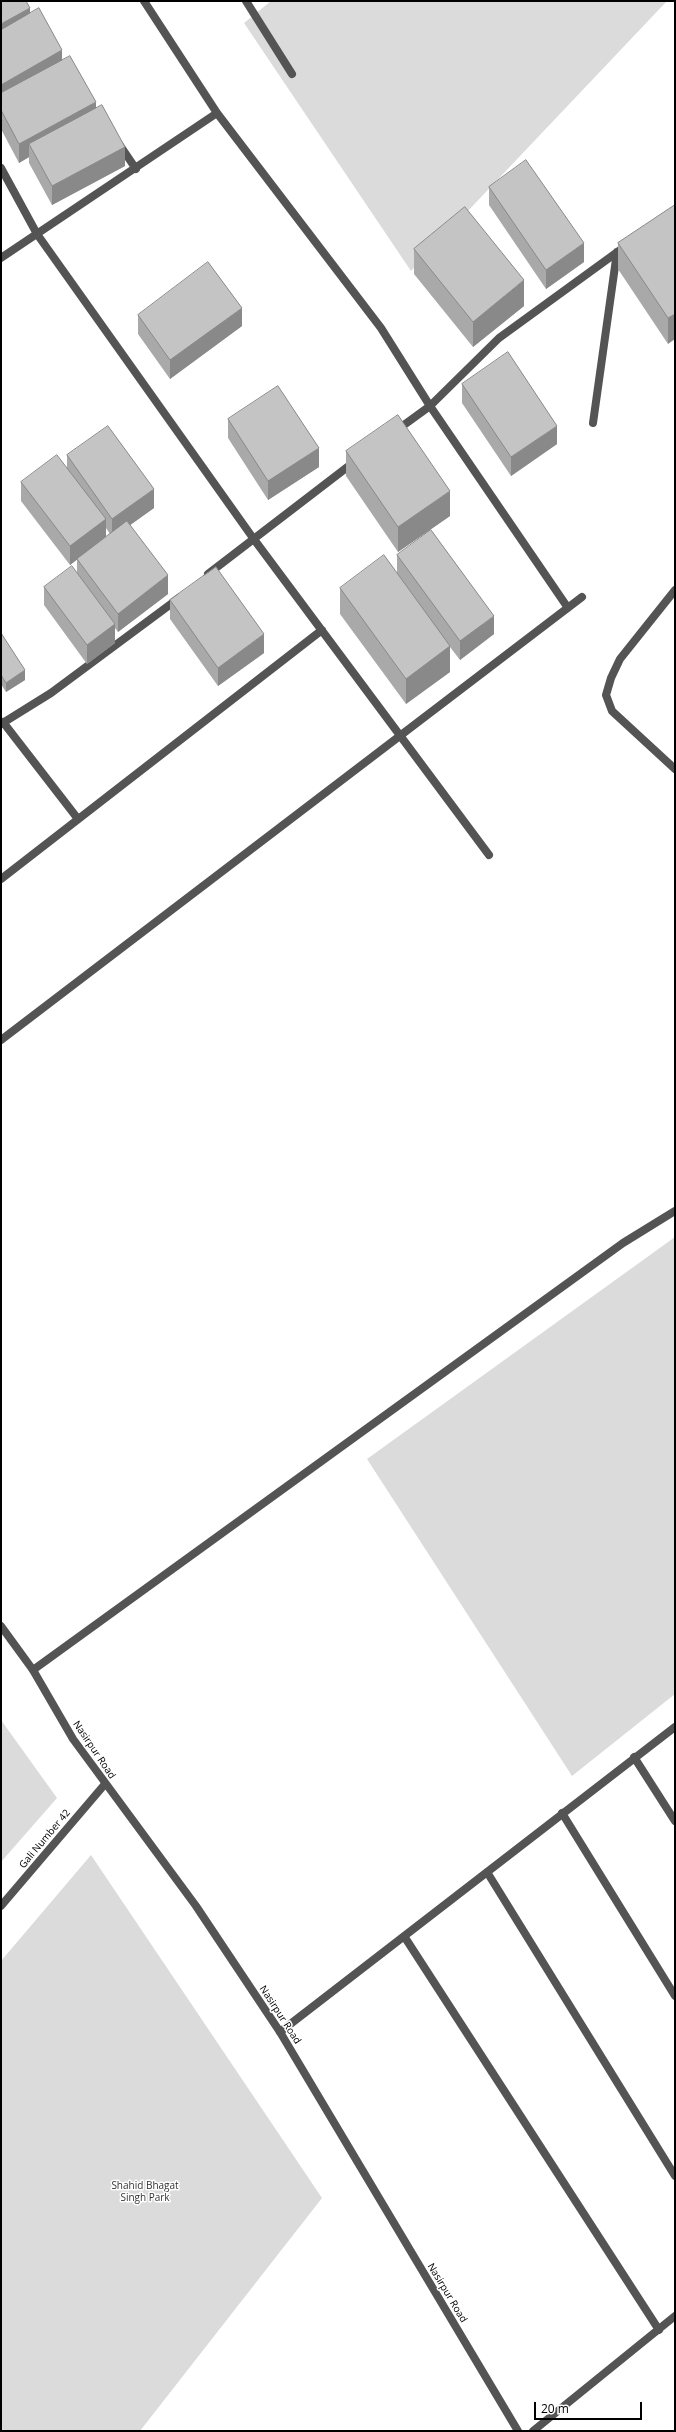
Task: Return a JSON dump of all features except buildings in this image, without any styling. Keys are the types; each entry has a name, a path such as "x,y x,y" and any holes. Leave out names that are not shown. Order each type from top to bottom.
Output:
{"street":[{"path":"144,1 217,113 381,328 430,406 568,608"},
{"path":"246,1 292,74"},
{"path":"1,258 136,169 217,113"},
{"path":"114,137 136,169"},
{"path":"1,168 37,234 253,538 489,855"},
{"path":"387,438 430,406 499,338 636,239"},
{"path":"593,423 617,252"},
{"path":"201,580 253,538 362,457"},
{"path":"675,590 620,659 610,678 606,695 612,711 675,769"},
{"path":"78,819 2,723 51,693 183,594"},
{"path":"1,1040 582,597"},
{"path":"1,879 322,630"},
{"path":"33,1670 617,1248 675,1211"},
{"name":"Nasirpur Road","path":"1,1626 33,1670 72,1739 196,1906 280,2032 518,2431"},
{"path":"280,2032 634,1757 675,1727"},
{"path":"634,1757 675,1821"},
{"name":"Gali Number 42","path":"1,1906 104,1784"},
{"path":"562,1813 675,1996"},
{"path":"487,1872 675,2176"},
{"path":"404,1936 659,2330"},
{"path":"533,2431 675,2316"}],"green space":[{"path":"271,1 667,1 411,271 244,23"},
{"path":"675,1237 675,1694 572,1776 367,1459"},
{"path":"1,1720 57,1798 1,1862"},
{"name":"Shahid Bhagat Singh Park","path":"91,1855 322,2198 140,2431 1,2431 1,1961"}]}
